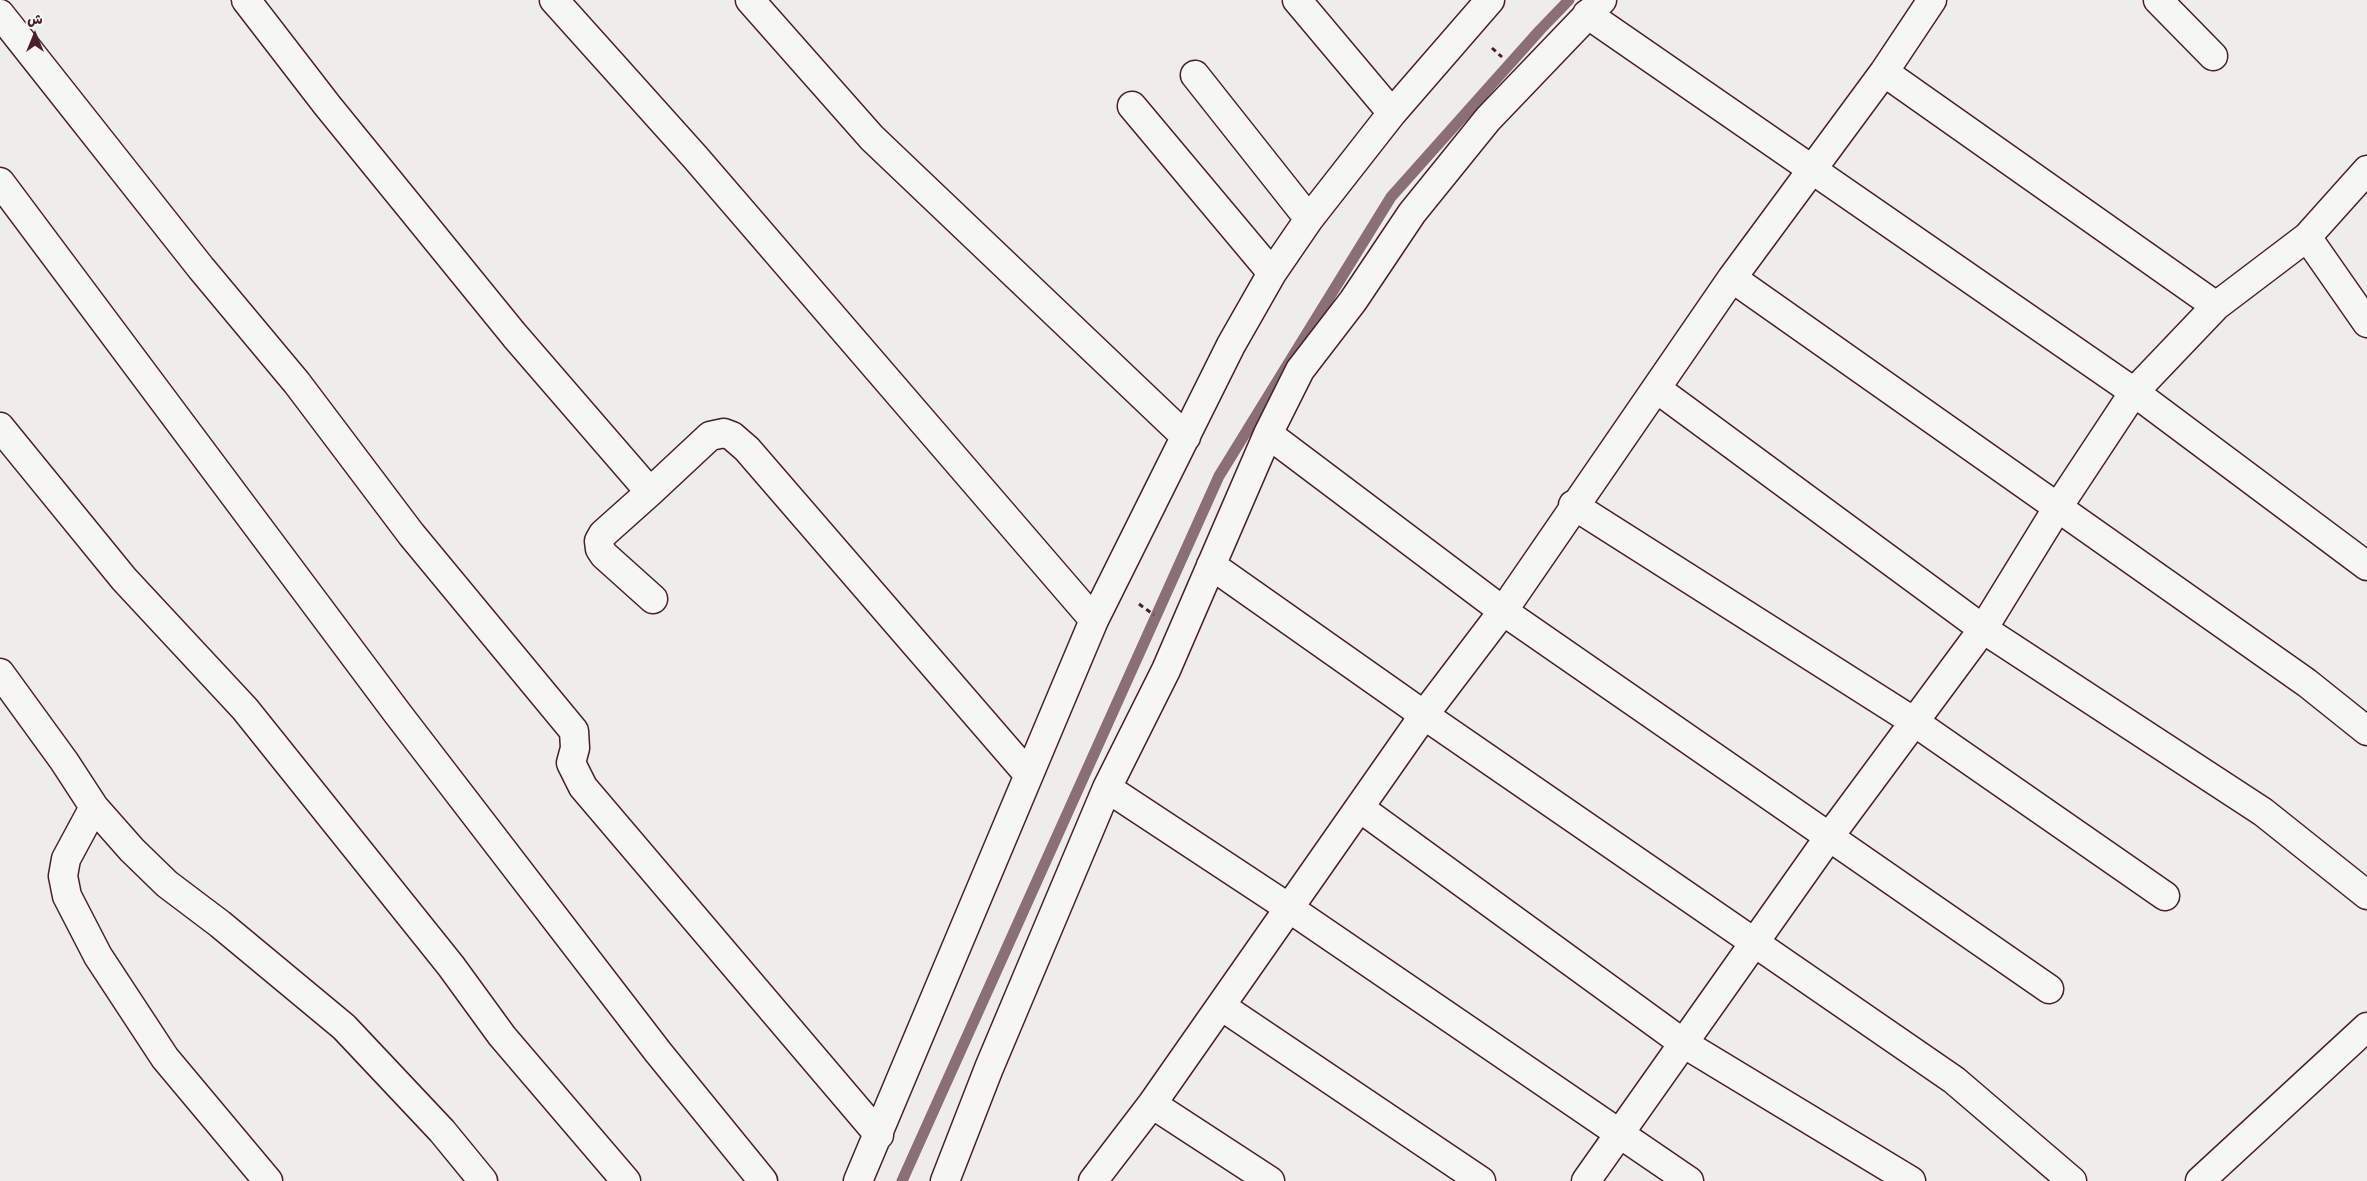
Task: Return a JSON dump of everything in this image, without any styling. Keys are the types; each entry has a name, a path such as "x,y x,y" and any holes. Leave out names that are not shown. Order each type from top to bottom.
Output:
{"street":[{"path":"246,0 334,113 515,336 650,492"},
{"path":"554,0 702,165 1094,620"},
{"path":"750,0 872,138 1186,438"},
{"path":"1297,0 1392,113"},
{"path":"858,1181 1094,620 1231,346 1272,273 1309,219 1392,113 1490,0"},
{"path":"1093,1181 1152,1104 1424,715 1503,611 1573,505 1657,389 1732,278 1884,72 1932,0"},
{"path":"2158,0 2214,56"},
{"path":"945,1181 989,1068 1107,788 1181,635 1268,434 1300,370 1353,301 1412,213 1488,120 1594,7 1812,171 2134,392 2367,566"},
{"path":"0,14 201,268 297,383 411,534 574,731 575,748 571,763 582,787 878,1135"},
{"path":"1884,72 2216,306"},
{"path":"1195,75 1309,219"},
{"path":"1132,106 1272,273"},
{"path":"1586,1181 1829,837 1913,721 1983,629 2058,507 2134,392 2216,306 2307,237 2367,170"},
{"path":"0,182 416,738 652,1045 763,1181"},
{"path":"2307,237 2367,323"},
{"path":"1732,278 2307,683 2367,731"},
{"path":"1657,389 1983,629 2263,812 2367,895"},
{"path":"0,426 124,579 245,709 433,942 502,1036 626,1181"},
{"path":"653,599 604,555 600,549 599,541 603,534 710,436 724,433 732,436 753,456 1028,774"},
{"path":"1268,434 1503,611 2050,989"},
{"path":"1573,505 1913,721 2165,896"},
{"path":"1211,566 1954,1080 2072,1181"},
{"path":"0,673 94,806 132,850 167,884 220,924 344,1027 442,1131 483,1181"},
{"path":"1107,788 1289,908 1620,1132 1689,1181"},
{"path":"94,806 66,859 63,876 67,896 98,956 166,1058 268,1181"},
{"path":"1360,808 1683,1043 1911,1181"},
{"path":"1220,1006 1482,1181"},
{"path":"2210,1177 2367,1027"},
{"path":"1152,1104 1270,1181"}],"path":[{"path":"1469,24 1524,80"},
{"path":"1112,585 1181,635"}],"waterway":[{"path":"902,1181 1219,476 1391,197 1569,0"}]}
